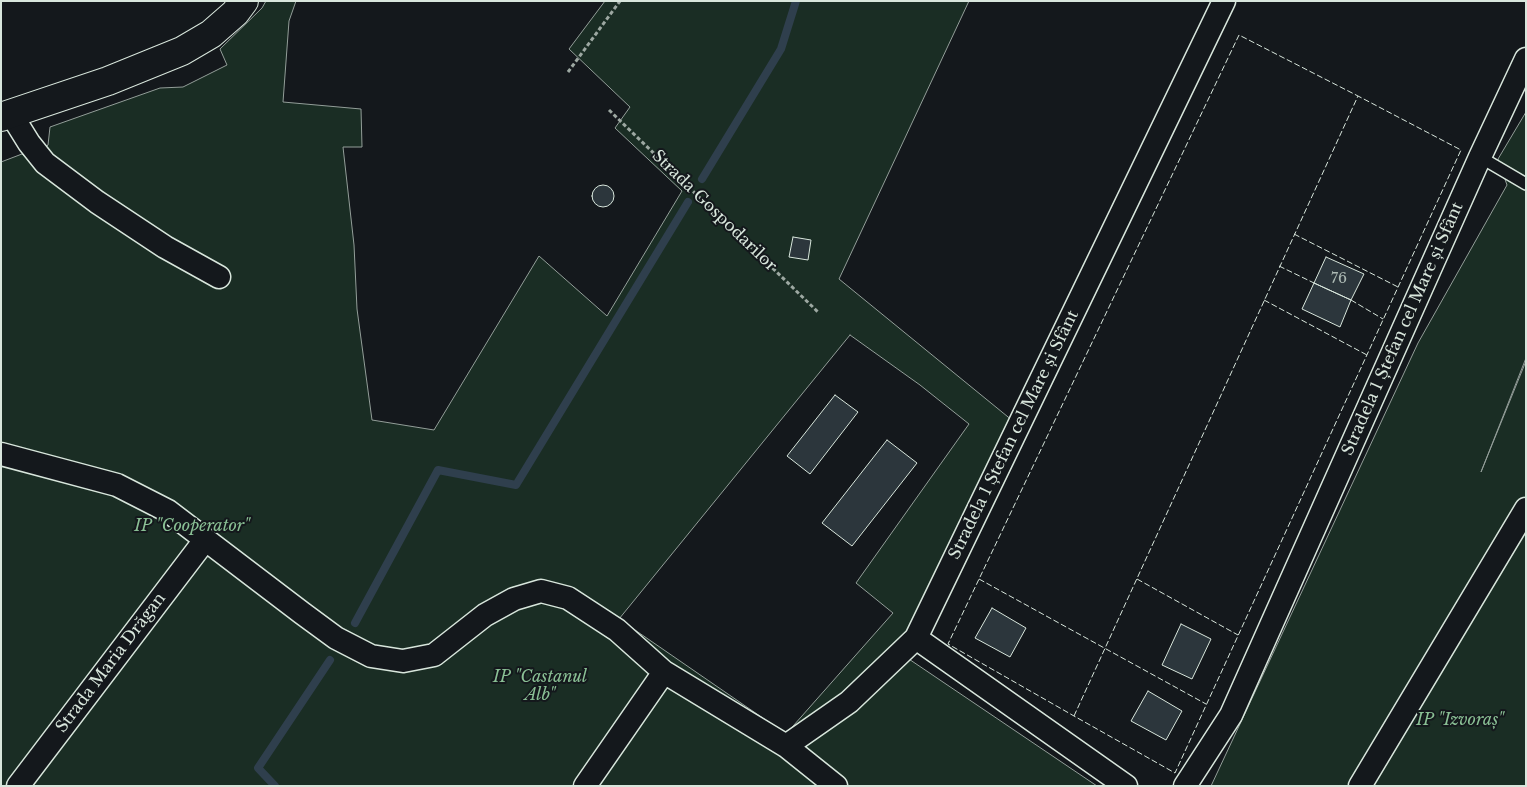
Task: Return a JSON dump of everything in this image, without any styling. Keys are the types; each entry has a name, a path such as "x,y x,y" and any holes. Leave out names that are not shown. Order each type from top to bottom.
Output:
{"street":[{"path":"219,276 165,247 97,202 45,162 6,115 108,81 182,51 211,34 235,13 244,1"},
{"name":"Stradela 1 Ștefan cel Mare și Sfânt","path":"916,638 1224,1"},
{"name":"Stradela 1 Ștefan cel Mare și Sfânt","path":"1185,786 1231,715 1526,58"},
{"path":"1,454 117,485 168,511 329,633 371,656 403,661 434,655 485,615 514,599 541,591 568,598 617,630 664,672 786,746 836,786"},
{"path":"1360,786 1526,509"},
{"name":"Strada Maria Drăgan","path":"18,786 205,540"},
{"path":"786,746 848,702 916,638 1126,786"},
{"path":"585,786 664,672"}],"lane":[{"path":"1480,157 1526,184"}],"path":[{"path":"568,72 620,1"},
{"name":"Strada Gospodarilor","path":"610,110 819,313"}],"green space":[{"path":"266,1 296,1 289,21 283,102 361,109 362,147 343,147 354,245 357,309 372,420 434,430 539,256 607,316 682,191 615,128 630,107 569,49 605,1 969,1 839,279 1013,421 897,651 1097,786 1,786 1,162 22,154 28,160 48,145 50,127 160,88 183,87 227,65 220,49 262,8","holes":["850,335 920,385 969,424 856,583 893,613 786,734 619,619"]},
{"name":"IP \"Izvoraș\"","path":"1526,112 1526,358 1481,472 1526,361 1526,786 1211,786 1418,343 1507,185 1498,159"}],"building":[{"path":"603,185 611,188 614,196 611,204 603,207 595,204 592,196 595,188"},
{"path":"793,237 811,240 808,260 789,257"},
{"path":"1326,257 1364,274 1351,300 1314,283"},
{"path":"1314,283 1351,300 1340,327 1302,309"},
{"path":"835,395 858,412 810,474 787,456"},
{"path":"887,440 917,463 852,546 822,523"},
{"path":"992,608 1026,628 1010,657 975,638"},
{"path":"1181,624 1211,639 1192,679 1162,665"},
{"path":"1148,691 1182,711 1166,740 1131,721"}],"waterway":[{"path":"702,179 781,49 796,1"},
{"path":"355,623 438,470 516,485 688,202"},
{"path":"275,786 258,768 330,660"}],"fence":[{"path":"1074,716 1358,96 1461,150 1175,773 1074,716 948,644 1239,35 1358,96"},
{"path":"1294,234 1398,287"},
{"path":"1279,266 1314,283"},
{"path":"1264,300 1367,355"},
{"path":"1351,300 1383,319"},
{"path":"979,579 1206,704"},
{"path":"1137,579 1238,635"}],"park label":[{"name":"IP \"Cooperator\"","path":"192,526"},
{"name":"IP \"Castanul Alb\"","path":"540,686"}]}
